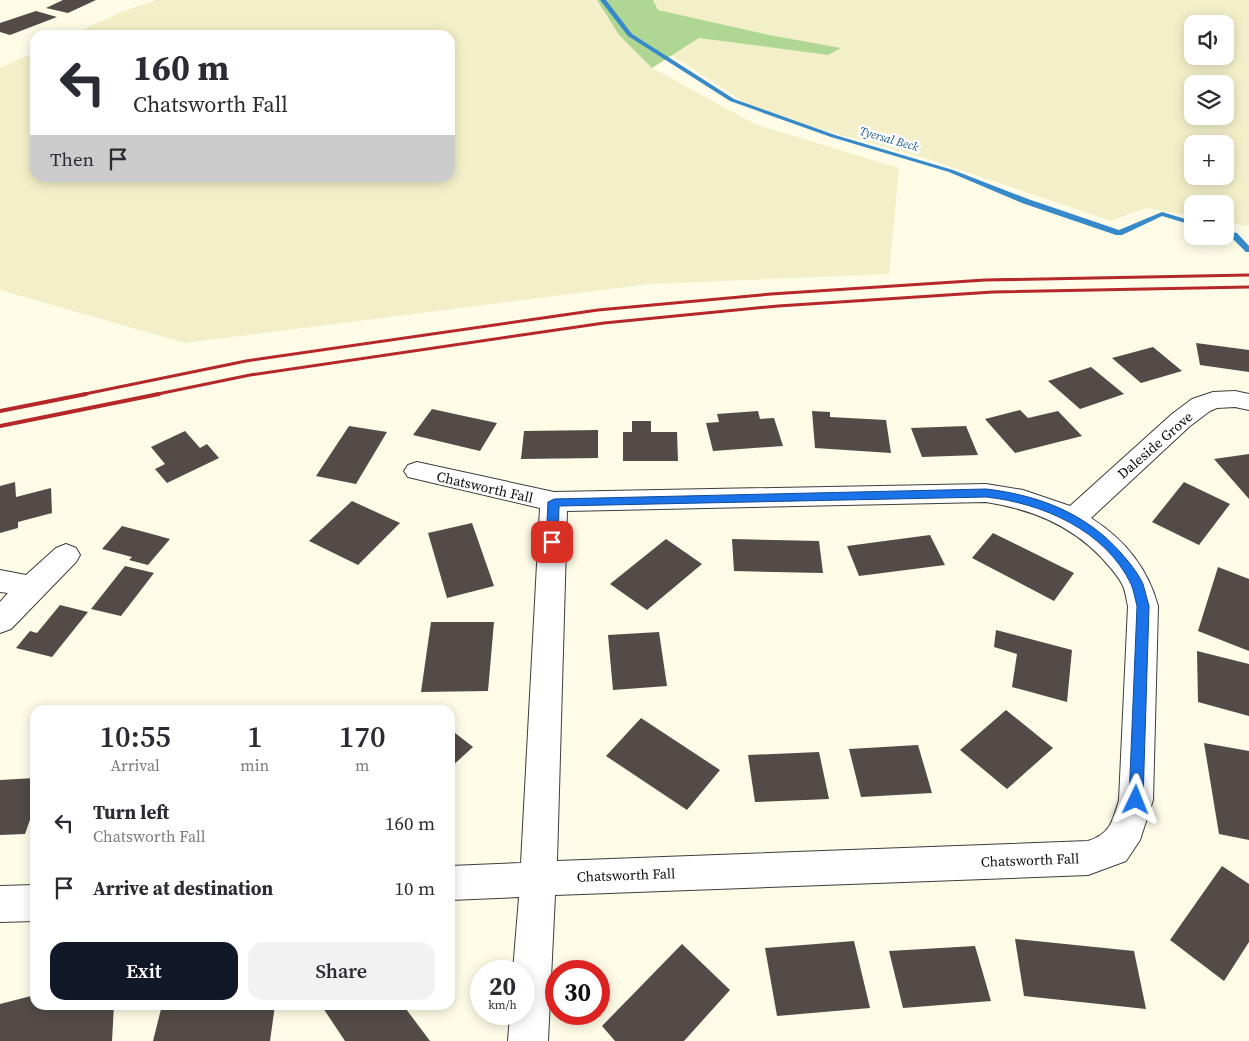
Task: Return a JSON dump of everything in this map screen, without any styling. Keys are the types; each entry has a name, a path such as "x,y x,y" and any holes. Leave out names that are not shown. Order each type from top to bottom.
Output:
{"street":[{"name":"Daleside Grove","path":"1073,519 1181,420 1201,405 1213,400 1249,402"},
{"name":"Chatsworth Fall","path":"417,471 554,502 986,493 1009,496 1044,506 1073,519 1103,540 1123,563 1137,584 1143,606 1136,800 1128,829 1114,849 1088,858 455,883"},
{"path":"528,1041 538,879 554,502"},
{"path":"0,621 32,587 66,556"},
{"path":"0,582 32,587"},
{"path":"0,904 30,903"}],"shaded area":[{"path":"156,0 597,0 619,35 652,68 755,124 899,168 889,274 650,284 185,343 0,290 0,68 30,54 30,182 455,182 455,30 82,30 121,12"},
{"path":"653,0 1249,0 1249,226 1234,224 1234,195 1184,195 1184,215 1146,208 1111,221 925,158 761,113 671,55 699,38 828,55 840,48 769,35 658,10"}],"green space":[{"path":"597,0 653,0 658,10 769,35 841,48 828,55 699,38 652,68 619,35"}],"building":[{"path":"63,0 96,0 68,13 46,8"},
{"path":"36,11 57,17 10,35 0,32 0,23"},
{"path":"1196,343 1249,350 1249,372 1200,365"},
{"path":"1153,347 1182,371 1141,383 1112,358"},
{"path":"1091,367 1124,394 1080,409 1048,381"},
{"path":"432,409 497,423 480,451 413,435"},
{"path":"1020,410 1028,418 1058,411 1082,436 1015,453 985,419"},
{"path":"758,411 760,419 774,418 783,446 713,451 706,423 719,422 717,414"},
{"path":"812,411 830,412 830,417 886,420 891,453 815,448"},
{"path":"632,421 651,421 651,432 677,432 678,461 623,461 623,432 632,432"},
{"path":"349,426 387,432 356,484 316,476"},
{"path":"966,426 978,455 922,457 911,428"},
{"path":"598,430 598,458 521,459 524,431"},
{"path":"185,431 200,448 207,444 219,458 167,483 155,469 165,464 151,447"},
{"path":"1249,454 1249,499 1214,459"},
{"path":"15,482 16,497 51,488 52,513 18,522 18,528 0,533 0,486"},
{"path":"1184,482 1230,504 1199,545 1152,522"},
{"path":"352,501 400,523 358,565 309,541"},
{"path":"472,523 494,586 447,598 428,533"},
{"path":"122,526 170,539 148,565 129,560 132,557 102,549"},
{"path":"993,533 1074,573 1054,601 972,558"},
{"path":"930,535 945,565 859,576 847,546"},
{"path":"666,539 702,564 647,610 610,584"},
{"path":"732,539 819,541 823,573 734,571"},
{"path":"125,566 154,573 121,616 91,609"},
{"path":"1218,567 1249,579 1249,651 1198,631"},
{"path":"60,605 88,612 52,657 16,648 30,631 37,633"},
{"path":"431,622 494,622 488,691 421,692"},
{"path":"996,630 1072,650 1067,702 1012,687 1017,654 994,647"},
{"path":"659,632 667,686 613,690 608,635"},
{"path":"1197,651 1249,664 1249,716 1198,702"},
{"path":"1006,710 1053,748 1007,789 960,750"},
{"path":"641,718 720,770 687,810 606,756"},
{"path":"455,733 473,747 455,763"},
{"path":"1204,743 1249,751 1249,840 1219,834"},
{"path":"918,745 932,793 861,797 849,749"},
{"path":"819,752 829,799 755,802 748,755"},
{"path":"30,778 30,820 25,834 0,835 0,780"},
{"path":"1222,866 1249,884 1249,942 1224,981 1170,940"},
{"path":"1015,939 1134,951 1146,1009 1024,996"},
{"path":"854,941 870,1008 777,1016 765,948"},
{"path":"682,944 730,990 684,1041 615,1041 602,1026 610,1025 610,1018"},
{"path":"975,946 991,1001 903,1008 889,951"},
{"path":"30,996 30,1010 114,1010 112,1041 0,1041 0,1004"},
{"path":"161,1010 274,1010 270,1041 153,1041"},
{"path":"324,1010 407,1010 430,1041 345,1041"}],"waterway":[{"name":"Tyersal Beck","path":"603,0 630,35 732,100 833,136 951,171 1025,201 1119,233 1162,214 1184,221"},
{"name":"Tyersal Beck","path":"1234,235 1249,250"}],"railway":[{"path":"80,395 246,361 598,310 771,294 985,280 1249,275"},
{"path":"153,395 250,375 604,323 778,306 993,292 1249,287"},
{"path":"0,411 86,394"},
{"path":"0,426 159,394"}],"route":[{"path":"552,542 554,502 986,493 1009,496 1044,506 1073,519 1103,540 1123,563 1137,584 1143,606 1136,800"}]}
